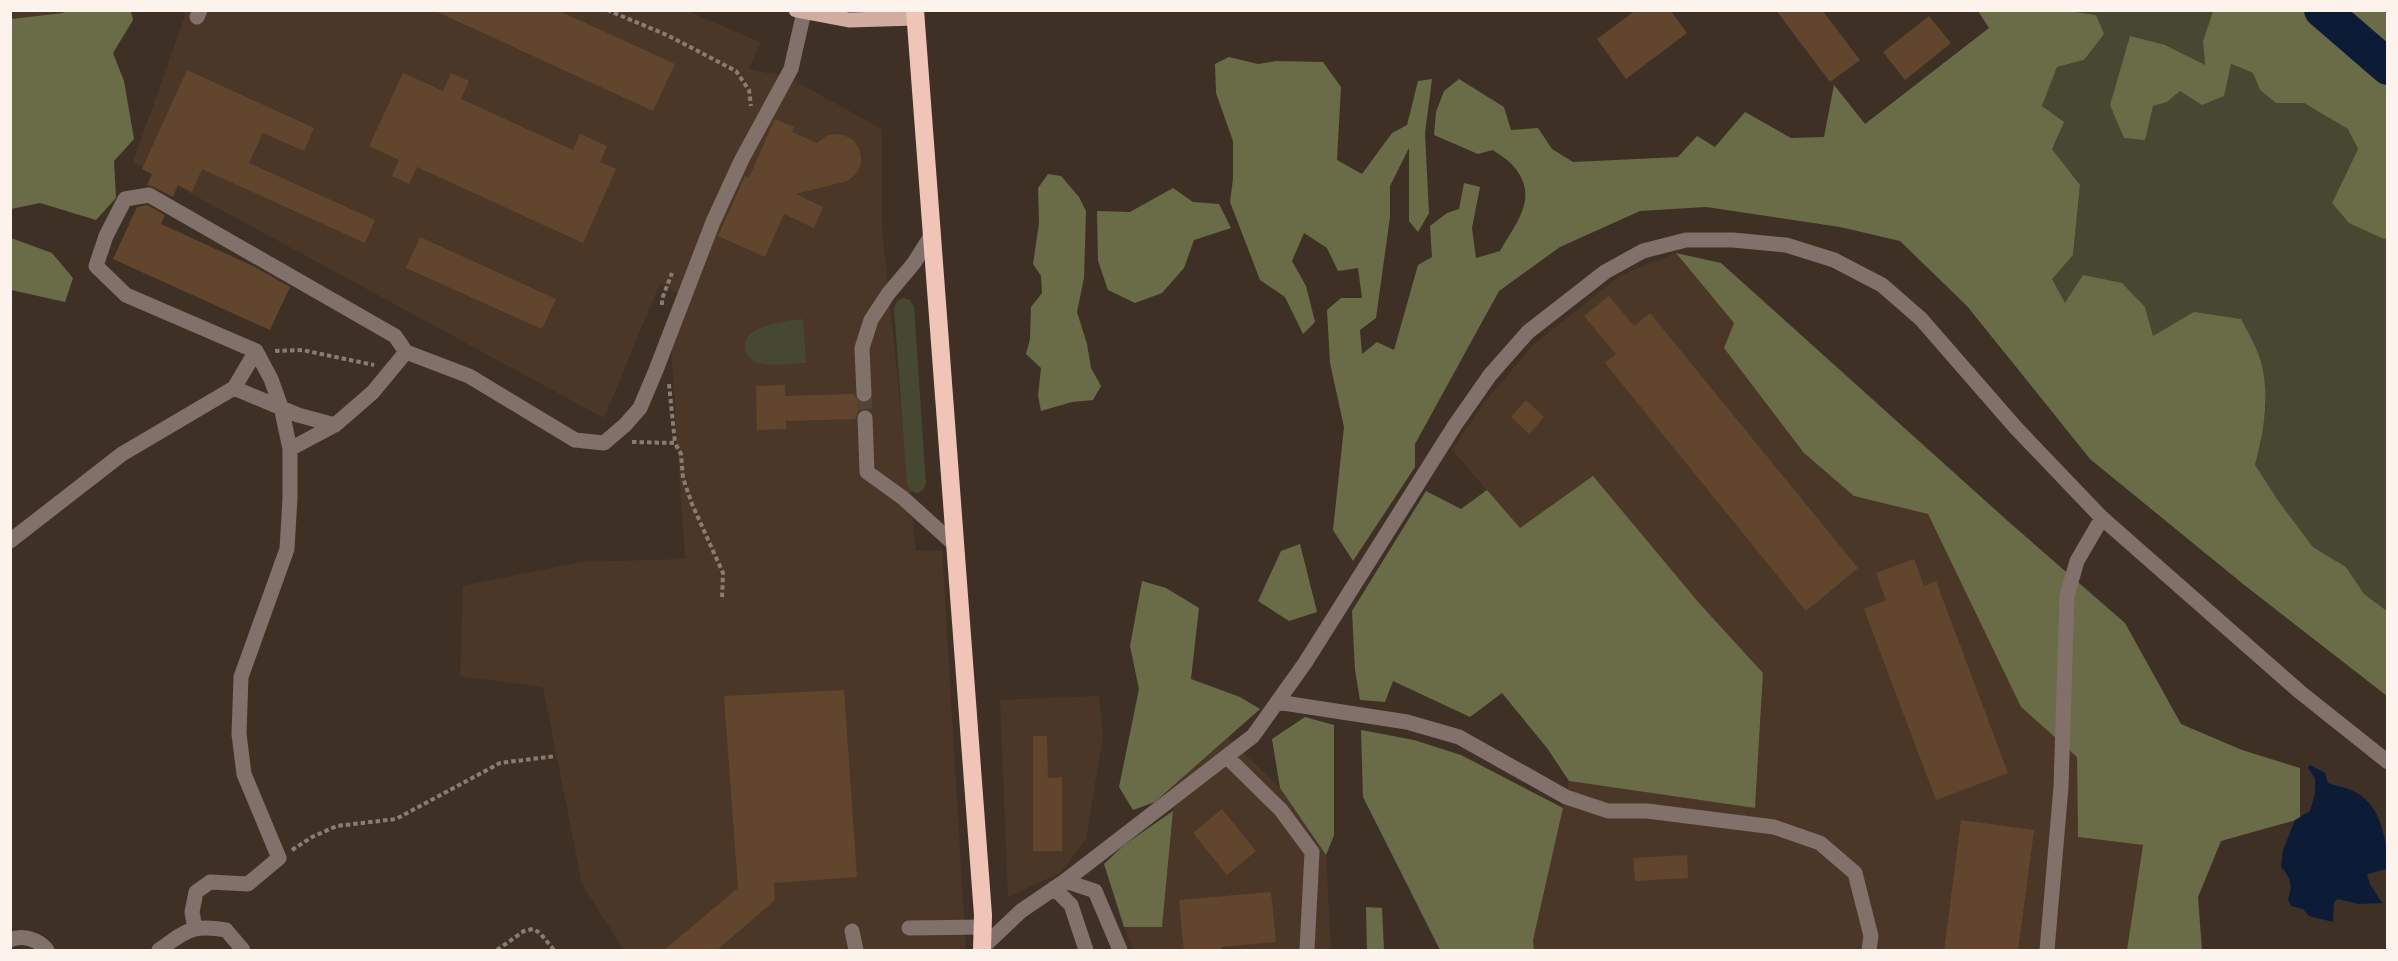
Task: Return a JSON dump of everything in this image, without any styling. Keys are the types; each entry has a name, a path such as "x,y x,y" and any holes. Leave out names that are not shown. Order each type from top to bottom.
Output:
{"highway":[{"path":"916,14 984,927 981,950"}],"main road":[{"path":"800,11 849,20 916,14"}],"street":[{"path":"195,928 192,912 196,892 210,882 248,884 279,858 244,774 239,734 241,677 287,549 290,449 271,379 256,351 126,296 96,266 106,236 125,200 148,195 394,336 406,352 469,376 575,440 604,442 625,425 640,408 713,222 742,159 792,69 800,11"},
{"path":"864,394 862,348 871,320 888,294 914,263 931,236"},
{"path":"981,950 1021,911 1060,885 1253,736 1305,663 1455,425 1490,375 1528,332 1605,272 1643,250 1686,240 1733,240 1786,245 1834,260 1882,285 1921,319 2016,428 2102,518 2300,692 2388,762"},
{"path":"10,541 122,453 234,388 256,351"},
{"path":"290,449 334,425 373,392 406,352"},
{"path":"234,388 298,415 334,425"},
{"path":"865,418 867,472 903,498 956,546"},
{"path":"2047,951 2061,787 2067,596 2077,561 2102,518"},
{"path":"1277,702 1407,722 1459,737 1566,797 1608,811 1647,811 1774,827 1820,843 1855,873 1871,936 1869,951"},
{"path":"1227,757 1281,810 1312,852 1307,951"},
{"path":"1060,885 1071,905 1086,951"},
{"path":"1060,885 1095,891 1120,951"},
{"path":"159,951 186,931 204,926 226,930 243,951"},
{"path":"909,928 984,927"},
{"path":"852,931 856,951"},
{"path":"10,940 17,937 40,942 47,951"}],"path":[{"path":"607,10 667,35 736,71"},
{"path":"256,351 302,350 373,366 406,352"},
{"path":"604,442 675,443 681,454 682,478 723,573 722,598"},
{"path":"279,858 312,837 337,826 396,819 500,763 556,756"},
{"path":"497,951 524,931 533,929 540,933 554,951"}],"shaded area":[{"path":"187,10 688,11 760,42 749,69 788,77 882,129 882,229 916,551 942,550 966,950 624,950 582,884 543,687 460,676 463,586 580,562 685,559 670,331 681,295 660,283 604,418 133,162"},
{"path":"11,11 65,11 13,20"},
{"path":"1676,253 1734,323 1854,496 1928,514 2021,707 2077,757 2078,837 2143,845 2127,950 1534,950 1533,940 1569,781 1755,808 1763,673 1699,603 1520,528 1452,450 1483,404 1534,344 1621,275"},
{"path":"1099,696 1103,735 1086,839 1060,873 1008,897 1000,700"},
{"path":"1228,738 1280,788 1326,855 1331,950 1133,950 1124,927 1162,927 1173,811 1170,789"}],"green space":[{"path":"65,11 131,11 133,20 113,53 124,81 134,139 114,161 116,198 96,220 40,203 11,209 11,19"},
{"path":"1978,11 2069,11 2096,15 2104,34 2084,60 2057,67 2042,106 2064,122 2052,149 2080,185 2073,255 2052,279 2065,303 2083,275 2122,283 2145,307 2153,336 2194,312 2241,319 2259,357 2264,375 2263,427 2255,465 2313,547 2346,567 2364,594 2387,611 2387,696 2243,584 2090,459 1967,306 1900,241 1840,227 1706,207 1640,211 1560,247 1499,291 1415,444 1415,467 1353,561 1333,530 1344,427 1330,363 1327,310 1341,298 1362,298 1358,268 1338,271 1327,248 1304,233 1292,261 1306,286 1315,322 1303,334 1285,297 1260,280 1230,202 1233,179 1233,141 1216,93 1215,64 1229,57 1258,64 1276,61 1323,62 1341,87 1337,160 1362,174 1392,133 1407,125 1418,81 1432,79 1425,133 1429,213 1418,232 1409,221 1409,148 1390,186 1390,217 1376,318 1360,330 1362,354 1377,342 1394,350 1418,265 1432,257 1430,226 1447,213 1459,209 1464,183 1480,187 1472,228 1476,258 1500,251 1522,210 1525,190 1522,179 1508,161 1493,150 1478,154 1434,135 1436,112 1444,91 1459,79 1504,107 1511,130 1538,128 1552,149 1573,162 1678,157 1697,136 1715,147 1745,112 1791,138 1824,137 1834,85 1865,124 1989,28"},
{"path":"2069,11 2213,11 2203,41 2205,66 2165,45 2153,106 2167,102 2180,91 2230,64 2253,73 2260,90 2276,103 2304,103 2349,129 2358,149 2332,203 2384,239 2387,238 2387,611 2364,594 2346,567 2313,547 2254,465 2260,447 2266,405 2261,361 2194,313 2153,337 2145,307 2065,304 2051,279 2073,255 2080,185 2052,149 2042,106 2057,67 2084,60 2096,15"},
{"path":"2213,11 2387,11 2387,238 2384,239 2349,223 2332,203 2358,149 2348,129 2304,103 2276,103 2260,90 2253,73 2231,64 2224,96 2202,105 2180,91 2167,102 2153,106 2145,140 2124,138 2110,105 2130,36 2165,45 2205,65 2203,41"},
{"path":"1048,174 1061,176 1079,197 1086,211 1084,278 1077,312 1087,344 1091,368 1101,386 1093,400 1072,402 1041,411 1038,396 1041,368 1026,354 1030,339 1031,307 1042,293 1041,276 1033,264 1039,223 1038,188"},
{"path":"1173,188 1193,202 1219,204 1231,228 1194,240 1184,268 1162,293 1135,303 1108,290 1098,261 1097,211 1130,212"},
{"path":"11,238 52,253 73,278 65,302 11,290"},
{"path":"1676,253 1721,263 2010,523 2125,623 2181,724 2242,750 2300,768 2300,819 2221,841 2198,897 2202,950 2127,950 2143,845 2078,837 2077,757 2021,707 1928,514 1854,496 1804,453 1724,348 1734,323"},
{"path":"903,298 910,300 914,307 926,483 924,489 918,493 910,491 907,484 894,308 897,301"},
{"path":"803,319 806,363 764,364 755,362 748,356 745,343 749,335 756,330 776,323"},
{"path":"1593,476 1699,603 1763,673 1755,808 1569,781 1547,748 1502,693 1470,717 1393,681 1385,702 1360,700 1355,670 1352,611 1426,491 1461,509 1487,490 1520,528"},
{"path":"1300,544 1317,612 1289,621 1258,601 1281,551"},
{"path":"1142,581 1166,588 1199,608 1191,679 1240,697 1260,709 1155,802 1133,810 1119,787 1139,689 1130,646"},
{"path":"1305,717 1334,725 1334,835 1326,855 1280,788 1272,739"},
{"path":"1361,730 1414,740 1461,755 1563,808 1533,940 1534,950 1440,950 1363,797"},
{"path":"1173,811 1162,927 1124,927 1104,864 1124,845"},
{"path":"1366,907 1382,908 1384,950 1367,950"}],"water":[{"path":"2310,765 2325,773 2328,783 2351,790 2369,804 2381,824 2386,847 2387,869 2367,874 2370,884 2382,903 2359,904 2338,899 2334,902 2333,922 2309,916 2303,909 2291,906 2288,899 2290,882 2281,867 2283,850 2295,820 2310,811 2315,794 2315,778 2308,768"}],"building":[{"path":"433,10 557,10 675,64 653,111"},
{"path":"1636,10 1670,10 1687,33 1626,79 1597,39"},
{"path":"1776,10 1822,10 1860,60 1830,82"},
{"path":"1929,16 1951,43 1905,80 1883,52"},
{"path":"187,70 314,128 304,151 263,133 249,163 375,220 365,243 202,169 192,192 178,185 173,197 147,185 152,174 142,169"},
{"path":"403,73 443,91 451,73 469,81 461,99 573,150 580,134 607,146 600,162 616,169 583,243 417,167 409,184 392,176 399,160 369,146"},
{"path":"775,119 794,127 792,132 817,143 826,136 844,135 853,140 859,148 861,157 860,167 847,181 796,194 823,207 814,228 784,214 765,257 718,236 745,176 749,178"},
{"path":"147,205 165,215 161,224 253,266 290,287 270,330 113,259 137,207"},
{"path":"420,237 556,299 542,329 406,268"},
{"path":"1609,296 1634,326 1650,313 1858,568 1806,611 1605,363 1616,354 1584,316"},
{"path":"785,385 785,396 854,394 859,402 868,403 868,409 859,410 855,419 786,421 786,429 757,430 756,386"},
{"path":"1526,400 1544,417 1529,434 1511,417"},
{"path":"1914,559 1924,586 1936,581 2008,773 1936,800 1864,609 1886,600 1876,573"},
{"path":"844,690 857,877 774,883 775,900 716,951 663,951 738,888 724,696"},
{"path":"1033,736 1047,736 1048,778 1062,777 1062,851 1033,851"},
{"path":"1222,809 1256,851 1227,875 1193,833"},
{"path":"1961,820 2034,830 2018,951 1944,951"},
{"path":"1687,855 1688,878 1635,881 1633,858"},
{"path":"1271,892 1276,942 1221,947 1221,951 1184,951 1179,900"}],"waterway":[{"path":"2322,10 2388,67"}],"tunnel":[{"path":"864,394 865,418"}]}
